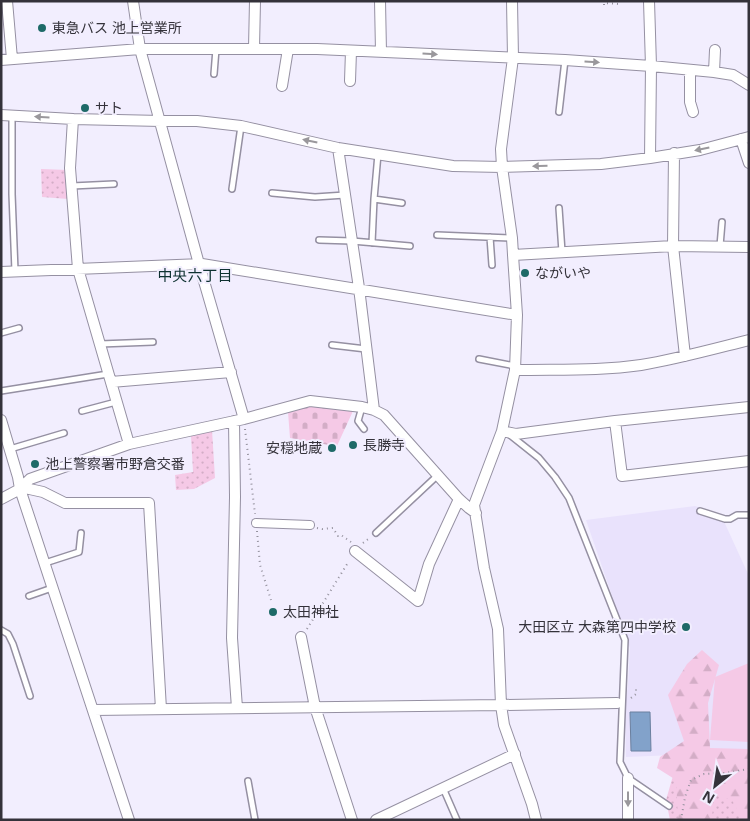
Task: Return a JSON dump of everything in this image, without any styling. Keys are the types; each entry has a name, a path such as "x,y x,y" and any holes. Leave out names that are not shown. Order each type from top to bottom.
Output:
{"street":[{"path":"8,1 6,60 140,48 254,48 381,52 652,66 733,75 749,85"},
{"path":"133,1 140,48 230,372 239,420 235,497 232,638 237,708"},
{"path":"254,48 256,1"},
{"path":"380,1 381,52"},
{"path":"512,1 513,58 502,149 502,167 512,238 518,308 515,368 505,432 474,505 484,568 498,629 501,705 504,725 536,820"},
{"path":"649,1 652,66 650,158"},
{"path":"282,86 288,49"},
{"path":"714,72 715,50"},
{"path":"350,81 351,51"},
{"path":"690,70 690,102 693,112"},
{"path":"7,115 73,119 198,121 241,126 338,148 453,166 502,167 601,164 700,150 745,138 749,164"},
{"path":"73,119 70,168 78,269 129,444"},
{"path":"338,148 359,288 374,410"},
{"path":"674,154 673,246 685,356"},
{"path":"513,255 673,246 749,247"},
{"path":"1,272 199,264 359,288 518,308"},
{"path":"515,368 603,368 631,366 685,356 749,340"},
{"path":"110,378 230,372"},
{"path":"1,499 20,489 30,479 129,444 239,420 310,401 362,407 384,415 459,498 476,513"},
{"path":"505,432 516,434 749,407"},
{"path":"1,420 7,451 129,820"},
{"path":"615,422 622,476 749,460"},
{"path":"20,489 25,488 43,492 65,503 149,503 161,709"},
{"path":"357,549 418,601 429,564 459,498"},
{"path":"256,523 310,525"},
{"path":"301,637 315,707 352,820"},
{"path":"93,710 620,703"},
{"path":"376,820 391,817 443,788 515,754"},
{"path":"628,778 628,820"}],"lane":[{"path":"214,74 216,48"},
{"path":"559,112 564,60"},
{"path":"7,115 15,271"},
{"path":"232,189 241,126"},
{"path":"372,243 378,154"},
{"path":"72,186 114,184"},
{"path":"272,193 315,197 345,195"},
{"path":"374,198 402,203"},
{"path":"559,208 562,252"},
{"path":"720,247 722,222"},
{"path":"437,235 512,238"},
{"path":"490,237 492,265"},
{"path":"319,240 410,246"},
{"path":"1,333 19,328"},
{"path":"100,344 153,342"},
{"path":"332,345 367,349"},
{"path":"480,359 515,368"},
{"path":"1,391 110,378"},
{"path":"82,411 116,402"},
{"path":"362,407 358,421 364,429"},
{"path":"505,432 538,458 555,477 569,498 625,640 620,703 620,762 628,778 669,806"},
{"path":"7,451 64,433"},
{"path":"376,532 438,475"},
{"path":"700,511 725,519 730,519 737,515 749,515"},
{"path":"45,563 79,552 81,533"},
{"path":"29,596 53,588"},
{"path":"1,630 8,634 13,644 30,696"},
{"path":"248,781 255,820"},
{"path":"443,788 457,820"}],"path":[{"path":"604,5 604,3 619,3"},
{"path":"246,438 260,565 271,600"},
{"path":"310,525 322,529 333,528 338,536 341,535 357,549"},
{"path":"301,637 357,549 376,532"},
{"path":"631,698 636,694 636,689"},
{"path":"681,820 685,797 692,780 704,774 749,769"}],"shaded area":[{"name":"大田区立 大森第四中学校","path":"695,506 721,515 749,576 749,752 626,757 625,705 630,648 586,520"}],"green space":[{"path":"41,169 68,170 68,199 42,197"},
{"path":"311,406 353,411 336,448 290,438 288,412"},
{"path":"212,430 215,478 194,489 176,490 175,475 193,472 191,436"},
{"path":"702,650 719,665 708,703 710,748 749,749 749,819 741,817 732,800 714,795 712,817 708,820 678,820 676,780 657,768 660,757 684,741 668,695 687,664"},
{"path":"749,663 749,742 710,740 715,677"},
{"path":"749,752 749,820 670,820 669,806 666,800 679,755"}],"water":[{"path":"630,712 650,712 651,751 631,751"}],"place":[{"name":"東急バス 池上営業所","path":"42,28"},
{"name":"サト","path":"85,108"},
{"name":"ながいや","path":"525,273"},
{"name":"長勝寺","path":"353,445"},
{"name":"安穏地蔵","path":"332,448"},
{"name":"池上警察署市野倉交番","path":"35,464"},
{"name":"太田神社","path":"273,612"},
{"name":"大田区立 大森第四中学校","path":"686,627"}],"district":[{"name":"中央六丁目","path":"195,276"}]}
